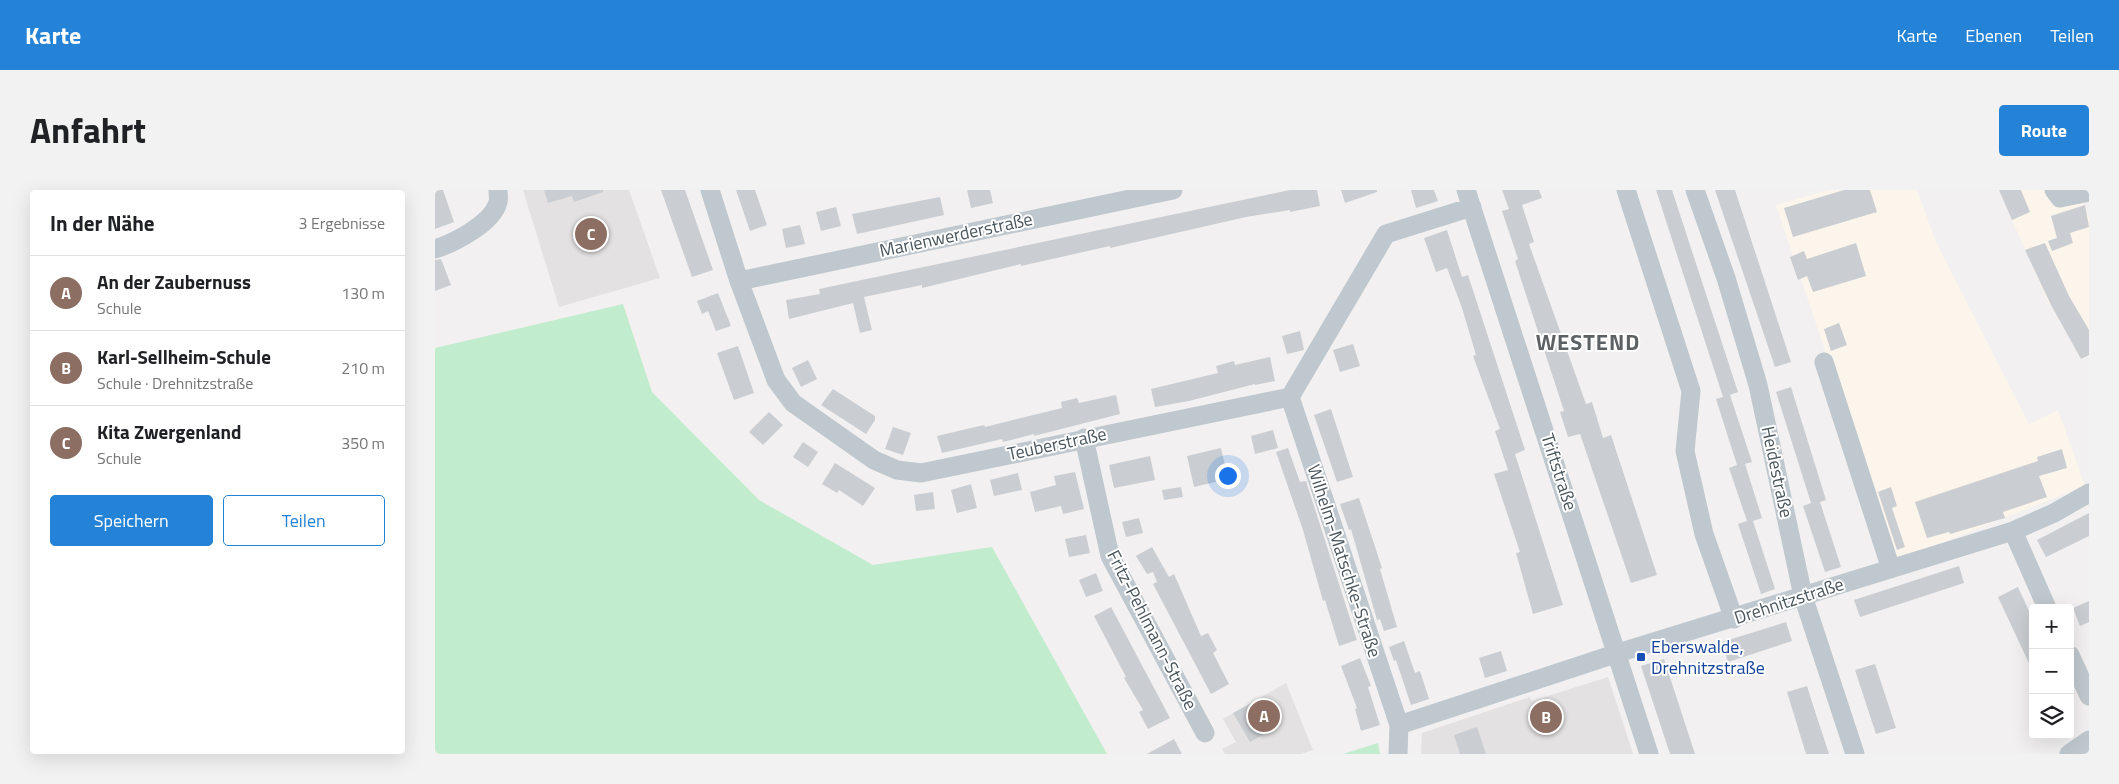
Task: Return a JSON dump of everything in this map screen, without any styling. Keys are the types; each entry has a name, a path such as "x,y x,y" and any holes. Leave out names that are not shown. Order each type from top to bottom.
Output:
{"street":[{"path":"435,249 451,244 476,228 493,211 498,202 498,190"},
{"name":"Teuberstraße","path":"710,190 739,280 777,380 793,403 874,460 897,470 921,473 1290,397"},
{"name":"Marienwerderstraße","path":"739,280 1173,190"},
{"path":"1626,190 1691,391 1685,451 1704,534 1734,619"},
{"name":"Heidestraße","path":"1695,190 1758,385 1803,596 1855,754"},
{"path":"2054,190 2060,198 2089,192"},
{"path":"1290,397 1386,234 1469,199"},
{"name":"Triftstraße","path":"1469,199 1618,653 1649,754"},
{"path":"1824,362 1891,569"},
{"name":"Wilhelm-Matschke-Straße","path":"1290,397 1399,725"},
{"name":"Fritz-Pehlmann-Straße","path":"1084,438 1110,556 1205,733"},
{"name":"Drehnitzstraße","path":"1399,725 1618,653 1734,619 2013,531 2054,513 2089,493"},
{"path":"2013,531 2045,604"},
{"path":"2074,664 2089,696"},
{"path":"1398,754 1399,725"},
{"path":"2069,754 2089,740"}],"shaded area":[{"path":"523,190 629,190 660,278 559,307"},
{"path":"1828,190 1917,190 1936,242 2029,424 2058,410 2085,486 1896,561 1776,205"},
{"path":"1999,190 2080,190 2089,218 2089,355 2081,359 2046,297"},
{"path":"1608,677 1633,754 1421,754 1422,733 1530,697 1532,701"},
{"path":"1286,683 1313,750 1301,754 1225,754 1222,749 1236,742 1223,719"}],"green space":[{"path":"623,304 652,392 759,500 873,565 992,547 1107,754 435,754 435,348"},
{"path":"1378,743 1380,754 1343,754"}],"building":[{"path":"435,190 443,190 454,222 435,229"},
{"path":"544,190 603,190 603,192 574,202 572,196 548,203"},
{"path":"661,190 685,190 713,270 692,277"},
{"path":"736,190 755,190 767,225 750,231"},
{"path":"967,190 990,190 993,203 971,208"},
{"path":"1290,190 1317,190 1320,206 1290,212 1290,210 1246,217 1110,248 1110,246 1021,266 1021,264 922,288 922,285 864,297 872,330 860,333 853,303 789,319 786,300 820,294 819,289"},
{"path":"1341,190 1377,190 1377,192 1345,203"},
{"path":"1411,190 1434,190 1438,201 1416,208"},
{"path":"1502,190 1539,190 1542,198 1522,205 1534,242 1529,244 1586,404 1592,402 1603,438 1611,435 1657,575 1631,583 1580,434 1568,437 1560,412 1564,411 1515,261 1518,259 1502,211 1509,209"},
{"path":"1656,190 1672,190 1738,392 1730,395 1752,462 1745,464 1762,518 1753,521 1775,589 1761,594 1738,524 1747,521 1729,468 1737,465 1716,399 1723,397"},
{"path":"1715,190 1735,190 1791,362 1775,367"},
{"path":"1844,190 1870,190 1877,212 1793,237 1784,208"},
{"path":"1999,190 2021,190 2030,212 2012,220"},
{"path":"940,197 944,215 857,234 852,214"},
{"path":"2085,205 2089,227 2070,233 2073,243 2052,251 2048,241 2057,238 2051,216"},
{"path":"836,207 841,226 821,231 816,212"},
{"path":"800,225 805,244 786,248 782,229"},
{"path":"1447,230 1462,277 1468,275 1525,450 1515,454 1563,605 1533,614 1516,553 1520,552 1494,474 1508,470 1495,431 1500,429 1473,356 1476,355 1462,308 1447,268 1436,272 1424,238"},
{"path":"1856,243 1866,276 1813,292 1807,276 1798,280 1790,257 1804,251 1807,259"},
{"path":"2045,243 2069,296 2089,330 2089,355 2081,359 2051,305 2025,250"},
{"path":"441,259 451,285 435,291 435,260"},
{"path":"718,293 731,326 716,331 708,311 702,314 697,301"},
{"path":"1839,323 1847,345 1831,351 1824,329"},
{"path":"1300,331 1304,350 1287,354 1282,336"},
{"path":"1353,344 1360,366 1340,372 1333,350"},
{"path":"738,346 754,393 734,400 717,353"},
{"path":"1270,357 1275,381 1155,407 1151,389 1218,373 1216,366 1234,361 1235,365"},
{"path":"808,360 817,379 801,387 792,368"},
{"path":"1791,387 1826,500 1820,502 1841,567 1825,572 1803,506 1811,503 1776,392"},
{"path":"833,389 875,416 875,420 866,434 821,405"},
{"path":"1116,395 1120,414 1034,436 1034,434 1003,442 1002,439 942,453 937,436 984,425 985,427 1062,408 1061,402 1077,398 1079,403"},
{"path":"1331,409 1353,477 1337,482 1314,415"},
{"path":"769,412 783,425 763,445 749,432"},
{"path":"893,427 911,433 903,455 885,449"},
{"path":"1273,430 1278,448 1255,454 1251,436"},
{"path":"803,442 818,452 808,467 793,457"},
{"path":"1221,448 1228,479 1194,487 1187,456"},
{"path":"1288,448 1300,482 1306,481 1357,640 1339,646 1325,600 1323,601 1303,530 1276,452"},
{"path":"2062,449 2067,468 2039,476 2047,497 2003,512 2005,518 1950,534 1949,532 1927,538 1915,502 2038,461 2037,457"},
{"path":"1150,456 1155,480 1114,488 1109,465"},
{"path":"835,463 875,488 863,506 839,490 837,493 822,484"},
{"path":"1075,472 1084,509 1063,514 1061,506 1035,512 1030,492 1056,485 1054,476"},
{"path":"1018,473 1022,490 994,496 990,480"},
{"path":"971,484 977,508 957,513 951,490"},
{"path":"1181,487 1183,497 1164,500 1162,490"},
{"path":"1891,487 1897,506 1892,508 1905,547 1897,550 1878,492"},
{"path":"933,492 935,509 916,511 914,495"},
{"path":"1359,498 1382,568 1380,569 1397,627 1384,631 1380,619 1377,620 1351,529 1349,530 1340,504"},
{"path":"2089,513 2089,536 2046,557 2037,540"},
{"path":"1139,518 1143,533 1126,537 1122,522"},
{"path":"1086,535 1090,553 1069,557 1065,539"},
{"path":"1152,547 1169,577 1174,574 1201,636 1208,633 1217,650 1213,653 1229,684 1211,694 1153,584 1157,582 1153,572 1147,574 1136,556"},
{"path":"1959,566 1964,583 1860,617 1854,600"},
{"path":"1096,573 1103,591 1086,597 1079,580"},
{"path":"2018,587 2029,611 2029,663 1998,597"},
{"path":"2089,601 2089,622 2080,626 2074,608"},
{"path":"1111,607 1170,718 1148,729 1139,712 1143,710 1124,678 1126,677 1094,616"},
{"path":"1786,622 1792,641 1728,662 1722,642"},
{"path":"1404,641 1415,673 1420,671 1429,699 1411,705 1396,660 1394,661 1389,647"},
{"path":"1501,651 1507,671 1485,678 1479,658"},
{"path":"1360,658 1371,686 1368,687 1380,725 1361,731 1355,709 1357,708 1341,666"},
{"path":"1664,659 1695,754 1670,754 1641,666"},
{"path":"1875,664 1896,728 1876,734 1855,670"},
{"path":"1807,686 1829,754 1806,754 1787,692"},
{"path":"1251,703 1268,732 1250,742 1233,713"},
{"path":"1477,727 1486,754 1460,754 1454,735"},
{"path":"1174,739 1182,754 1147,754"}],"place":[{"name":"Kita Zwergenland","path":"591,234"},
{"name":"Eberswalde, Drehnitzstraße","path":"1641,657"},
{"name":"An der Zaubernuss","path":"1264,716"},
{"name":"Karl-Sellheim-Schule","path":"1546,717"}],"district":[{"name":"WESTEND","path":"1588,342"}]}
